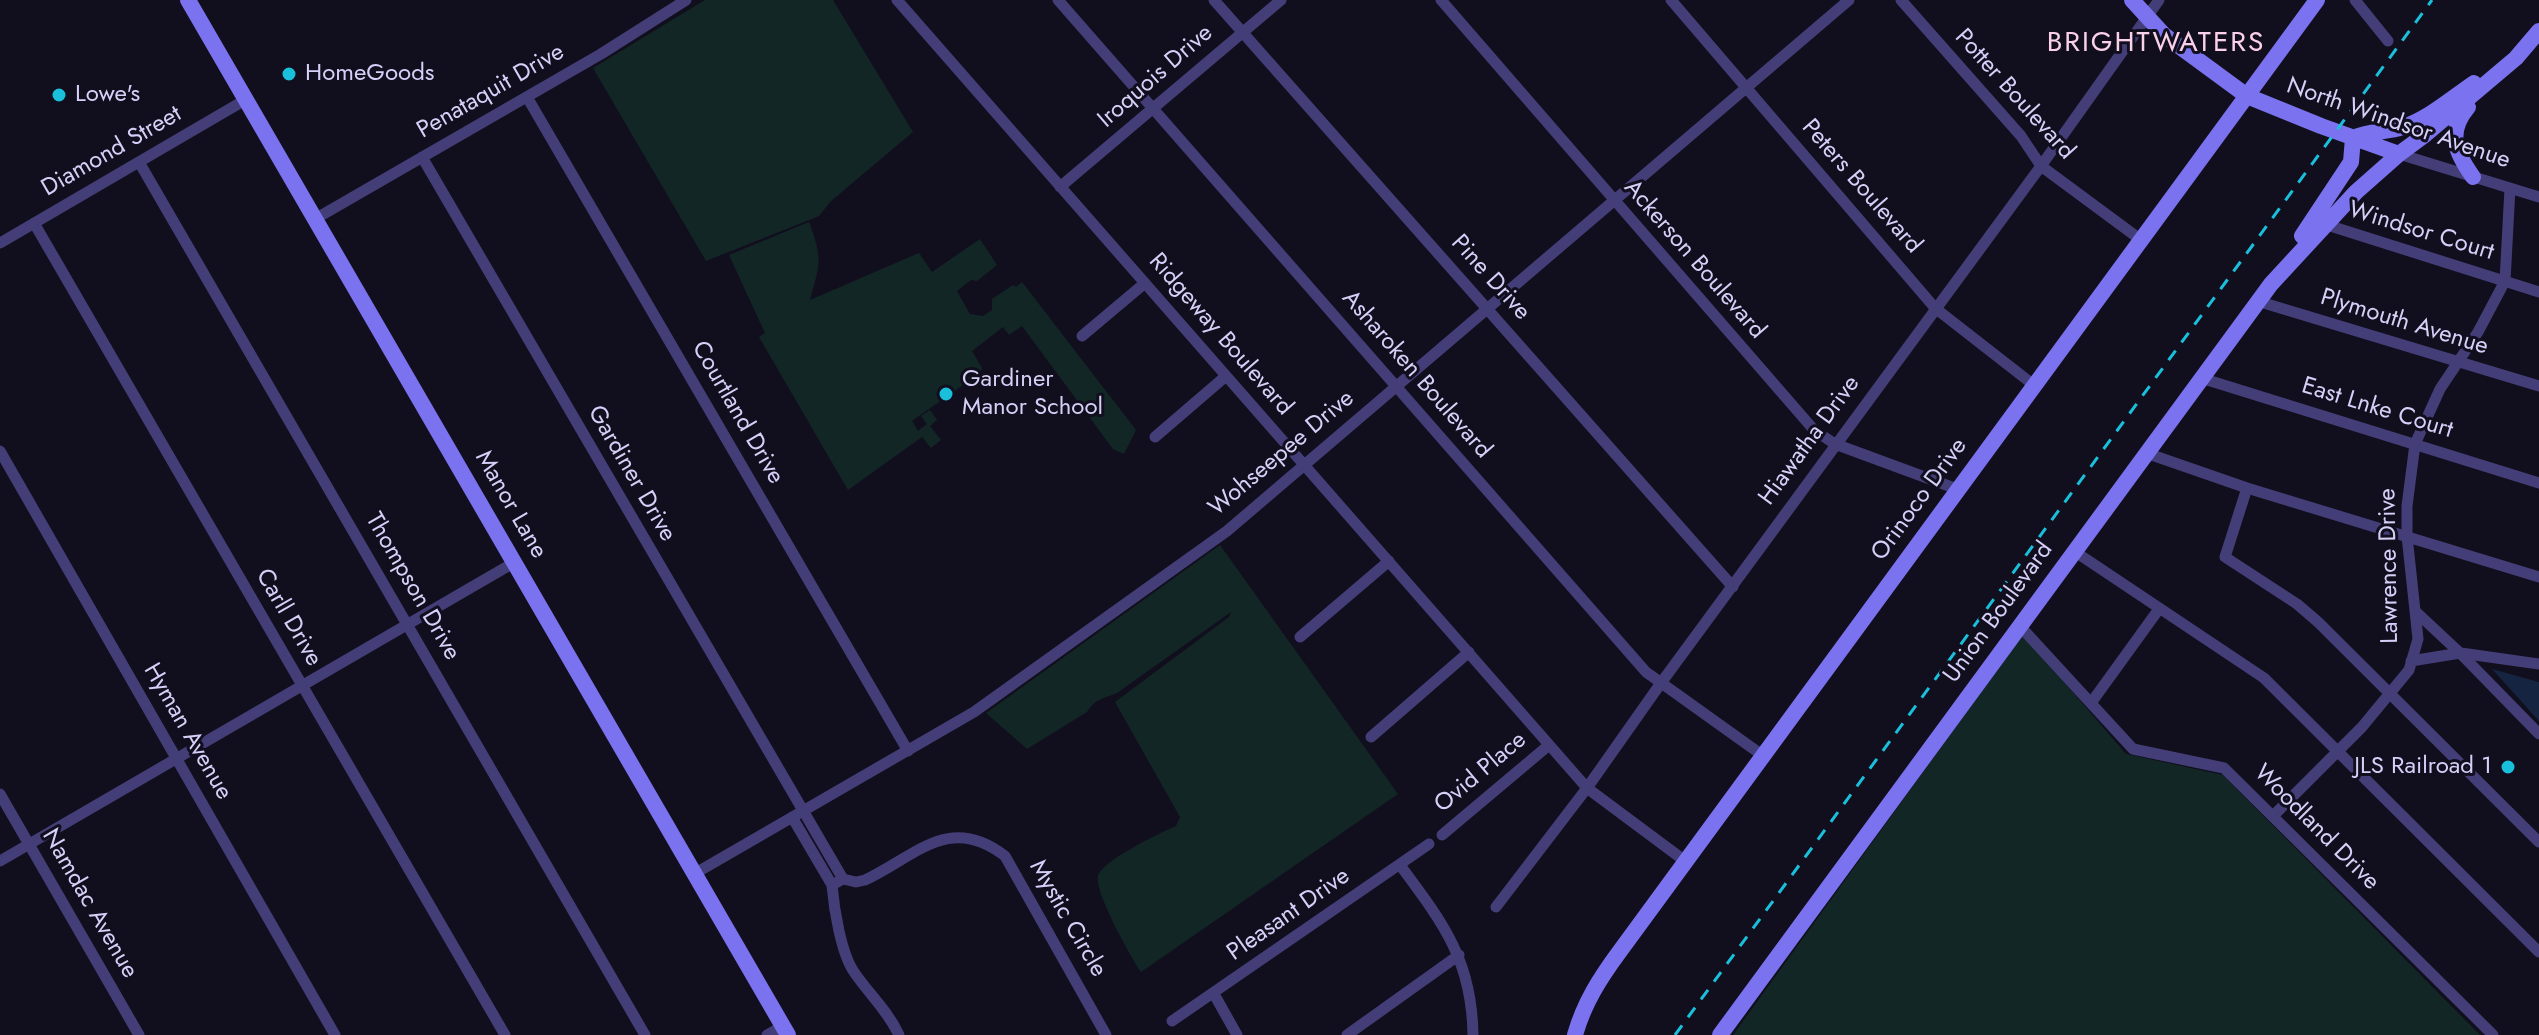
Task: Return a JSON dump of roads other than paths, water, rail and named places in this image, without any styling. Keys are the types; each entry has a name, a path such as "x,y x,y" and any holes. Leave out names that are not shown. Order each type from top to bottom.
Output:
{"street":[{"name":"Manor Lane","path":"188,0 785,1030"},
{"name":"Penataquit Drive","path":"315,219 527,97 686,0"},
{"name":"Ridgeway Boulevard","path":"897,0 1587,788 1685,861"},
{"name":"Asharoken Boulevard","path":"1058,0 1646,672 1762,755"},
{"name":"Pine Drive","path":"1214,0 1733,587"},
{"name":"Iroquois Drive","path":"1060,187 1281,0"},
{"name":"Ackerson Boulevard","path":"1441,0 1814,430 1835,444 1957,489"},
{"name":"Peters Boulevard","path":"1671,0 1935,308 2035,386"},
{"name":"Wohseepee Drive","path":"694,874 974,712 1227,531 1849,0"},
{"name":"Potter Boulevard","path":"1901,0 2021,136 2041,166 2141,240"},
{"name":"North Windsor Avenue","path":"2132,0 2164,35 2247,96 2399,154 2539,197"},
{"name":"Hiawatha Drive","path":"1496,907 1587,788 2159,0"},
{"name":"Orinoco Drive","path":"1575,1035 1581,1014 1596,984 2317,0"},
{"path":"2355,0 2388,41"},
{"path":"2399,154 2536,40"},
{"path":"2271,284 2351,162 2353,138 2368,131 2388,131 2412,124 2516,58"},
{"path":"2473,177 2458,155 2458,118 2495,75"},
{"name":"Courtland Drive","path":"527,97 908,751"},
{"name":"Diamond Street","path":"0,243 245,100"},
{"name":"Union Boulevard","path":"1720,1035 2257,301 2324,224 2399,154"},
{"name":"Gardiner Drive","path":"422,157 797,815"},
{"name":"Thompson Drive","path":"139,162 645,1035"},
{"name":"Lawrence Drive","path":"2273,816 2338,752 2409,670 2418,639 2407,536 2407,506 2415,444 2440,389 2478,332 2505,281 2510,188"},
{"name":"Carll Drive","path":"34,223 505,1035"},
{"name":"Windsor Court","path":"2324,224 2539,292"},
{"path":"1082,336 1145,283"},
{"name":"Plymouth Avenue","path":"2257,301 2539,386"},
{"path":"1155,437 1226,376"},
{"name":"East Lnke Court","path":"2201,378 2539,483"},
{"name":"Hyman Avenue","path":"0,451 335,1035"},
{"path":"2146,453 2247,488 2539,577"},
{"path":"2247,488 2225,557 2297,604 2539,842"},
{"path":"2074,551 2264,678 2539,952"},
{"path":"1300,637 1389,561"},
{"path":"0,861 515,562"},
{"path":"2091,703 2159,609"},
{"path":"2415,611 2539,734"},
{"name":"Woodland Drive","path":"2019,625 2133,749 2224,768 2493,1035"},
{"path":"1371,737 1469,652"},
{"path":"2411,661 2460,653 2539,664"},
{"name":"Ovid Place","path":"1442,835 1549,745"},
{"name":"Namdac Avenue","path":"0,794 139,1035"},
{"path":"797,815 837,882 833,902 853,971 887,1012 899,1035"},
{"name":"Mystic Circle","path":"837,882 865,880 937,841 954,837 972,838 990,844 1005,856 1106,1035"},
{"name":"Pleasant Drive","path":"1172,1021 1429,844"},
{"path":"1400,865 1438,917 1459,955 1472,1009 1473,1035"},
{"path":"1347,1035 1459,955"},
{"path":"1214,994 1237,1035"},
{"path":"767,1035 785,1030"}],"water":[{"path":"2492,669 2539,682 2539,721"}],"railway":[{"path":"1675,1035 2432,0"}],"place":[{"name":"HomeGoods","path":"289,74"},
{"name":"Lowe's","path":"59,95"},
{"name":"Gardiner Manor School","path":"946,394"},
{"name":"JLS Railroad 1","path":"2508,767"}],"district":[{"name":"BRIGHTWATERS","path":"2156,44"}]}
